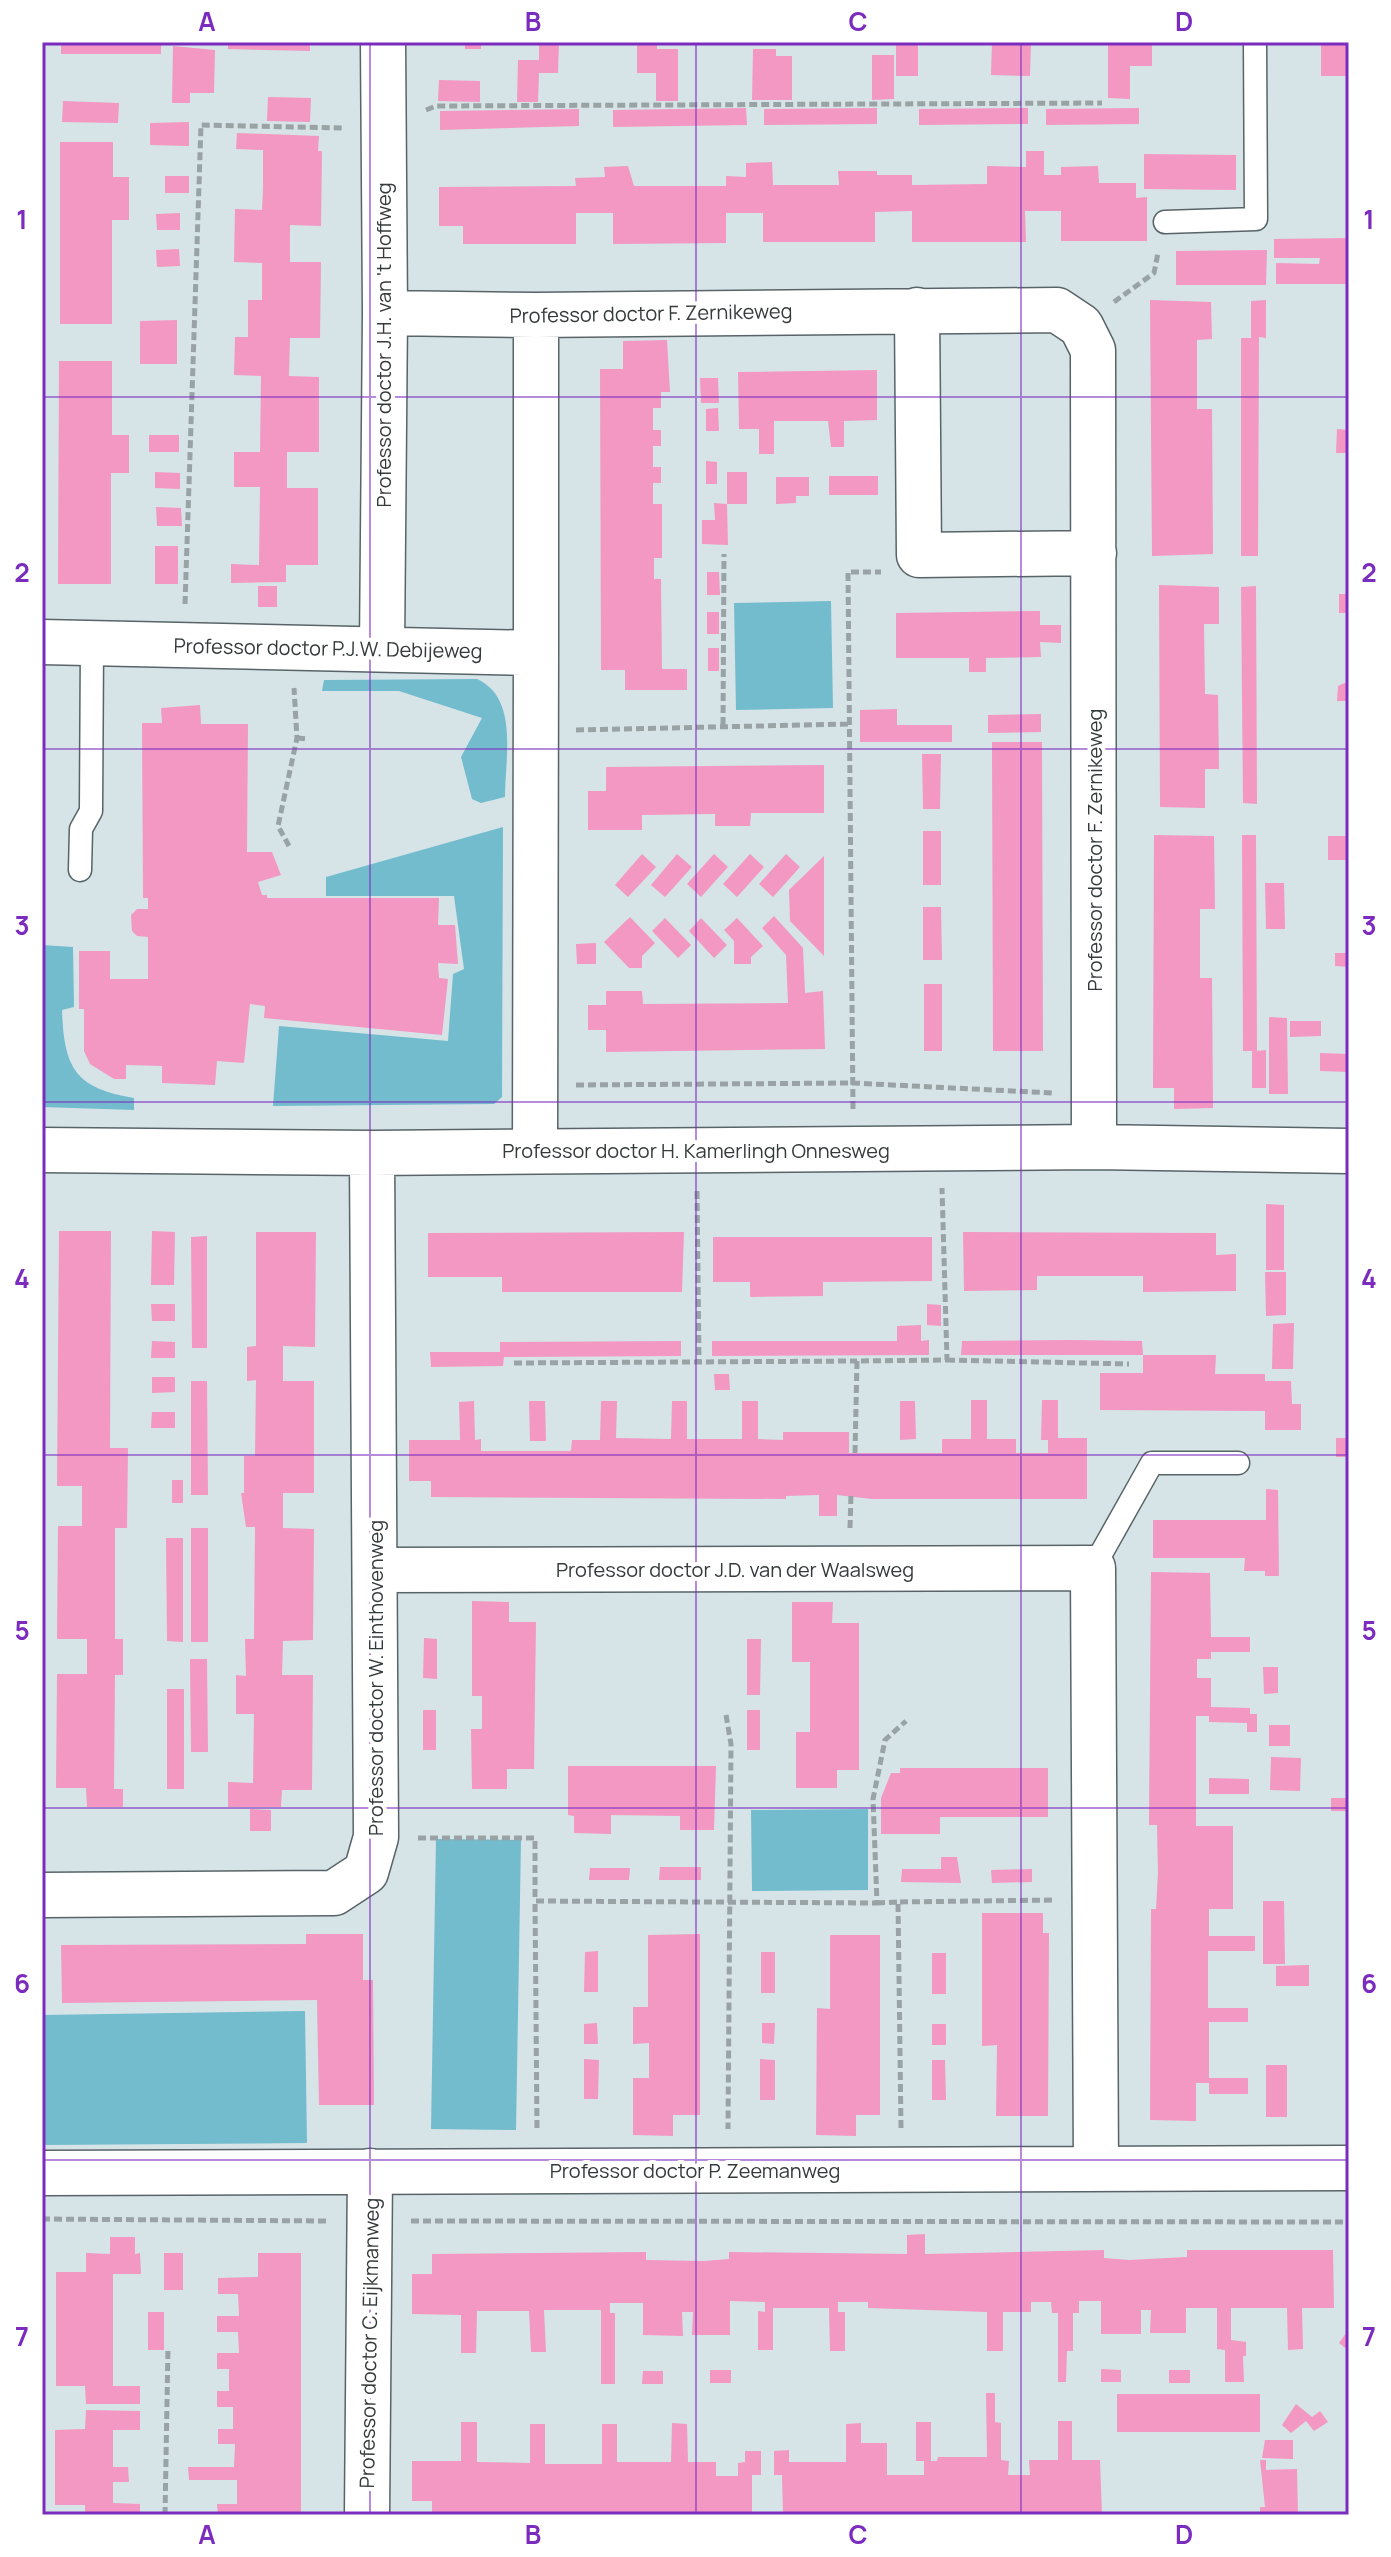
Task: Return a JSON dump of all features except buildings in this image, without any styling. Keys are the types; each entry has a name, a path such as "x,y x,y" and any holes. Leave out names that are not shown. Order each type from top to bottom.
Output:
{"street":[{"name":"Professor doctor J.H. van 't Hoffweg","path":"382,648 385,313 381,129 383,42"},
{"path":"917,310 919,555 1094,553"},
{"name":"Professor doctor F. Zernikeweg","path":"385,313 536,315 1057,310 1081,326 1093,350 1094,1147"},
{"path":"535,1149 536,315"},
{"name":"Professor doctor P.J.W. Debijeweg","path":"42,642 536,653"},
{"name":"Professor doctor H. Kamerlingh Onnesweg","path":"42,1150 372,1153 535,1149 940,1150 1094,1147 1349,1151"},
{"name":"Professor doctor W. Einthovenweg","path":"42,1895 334,1893 366,1872 376,1837 372,1153"},
{"path":"1093,1568 1096,2169"},
{"name":"Professor doctor J.D. van der Waalsweg","path":"376,1570 1093,1568"},
{"name":"Professor doctor P. Zeemanweg","path":"42,2173 1349,2168"},
{"name":"Professor doctor C. Eijkmanweg","path":"367,2515 370,2171"}],"lane":[{"path":"1165,222 1256,219 1255,42"},
{"path":"80,870 81,829 91,811 92,643"},
{"path":"1093,1568 1152,1463 1238,1463"}],"path":[{"path":"183,645 201,125 381,129 436,106 1102,103"},
{"path":"1081,326 1154,273 1165,222"},
{"path":"723,725 724,554"},
{"path":"851,1150 848,572 902,572 919,555"},
{"path":"289,846 278,826 297,738 293,647"},
{"path":"535,732 850,724"},
{"path":"297,738 308,739"},
{"path":"535,1086 853,1083 1094,1095"},
{"path":"696,1149 699,1362"},
{"path":"940,1150 947,1360"},
{"path":"514,1363 947,1360 1129,1364"},
{"path":"855,1453 857,1361"},
{"path":"726,1715 731,1744 727,2170"},
{"path":"877,1903 873,1799 885,1740 906,1721"},
{"path":"376,1837 535,1838 537,2221"},
{"path":"535,1901 877,1903 1095,1899"},
{"path":"898,1902 902,2169"},
{"path":"42,2219 1349,2222"},
{"path":"165,2515 168,2347"}],"shaded area":[{"path":"831,601 833,708 736,710 734,603"},
{"path":"477,679 490,688 499,700 507,730 505,797 481,803 472,799 461,757 482,718 399,691 322,691 324,680"},
{"path":"503,827 502,1097 494,1104 273,1106 279,1026 448,1041 453,974 464,969 454,896 326,896 326,877"},
{"path":"42,945 73,947 74,1007 62,1010 70,1061 86,1081 98,1088 134,1098 134,1110 42,1107"},
{"path":"868,1809 868,1890 752,1891 751,1810"},
{"path":"436,1839 521,1840 516,2130 431,2129"},
{"path":"305,2011 307,2143 42,2145 42,2015"}]}
